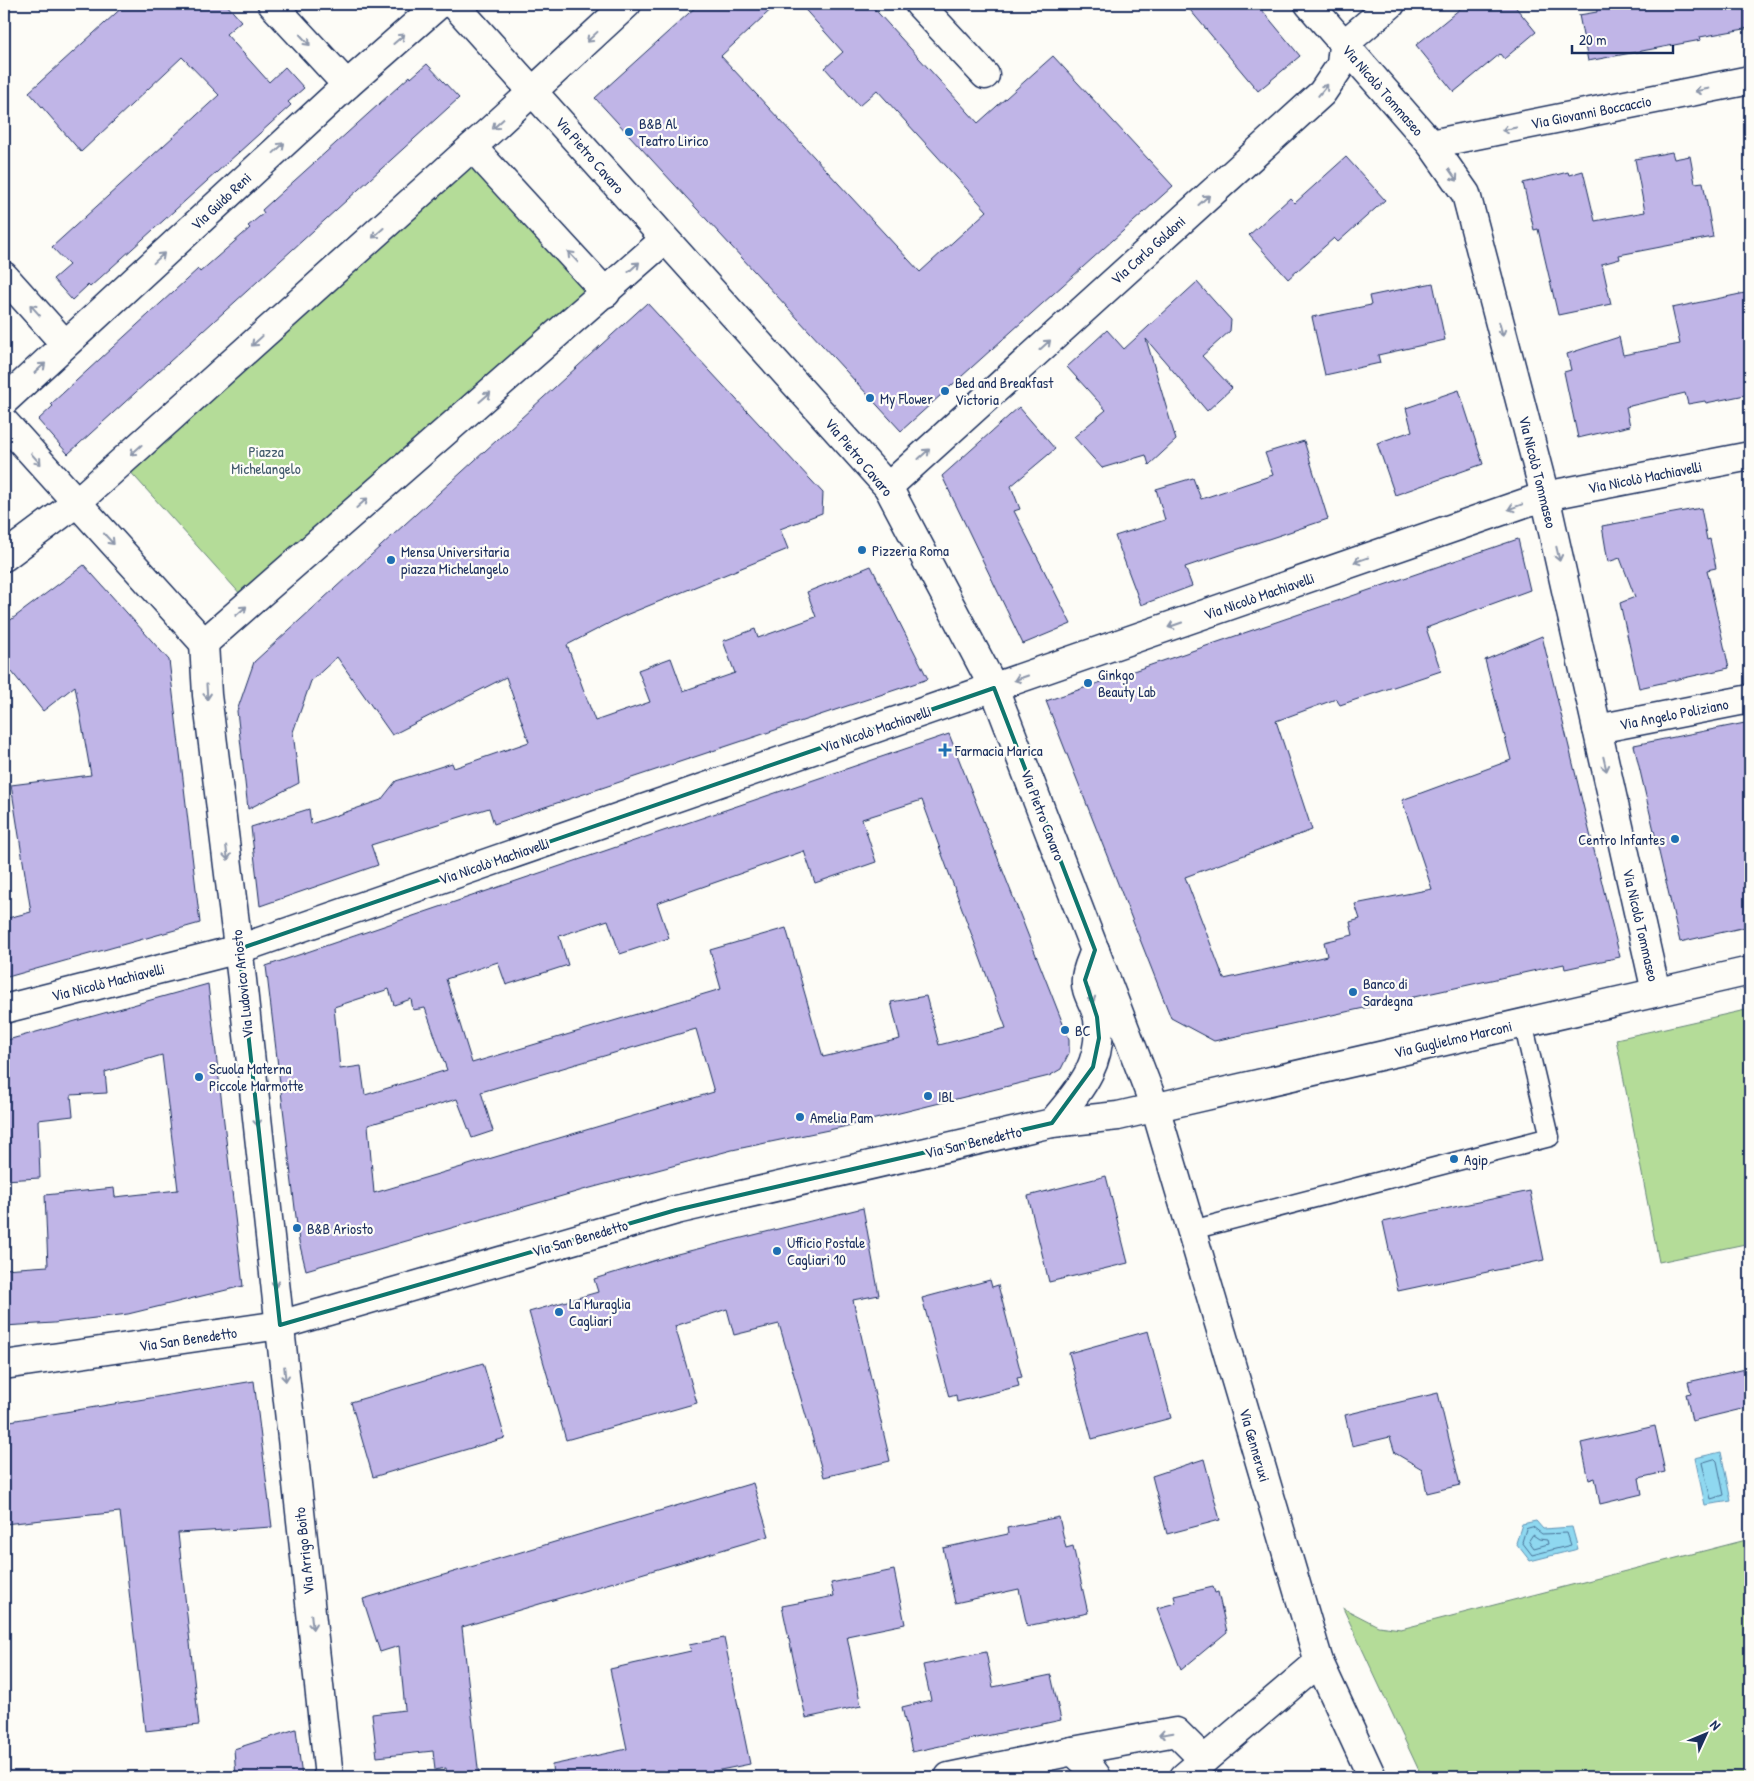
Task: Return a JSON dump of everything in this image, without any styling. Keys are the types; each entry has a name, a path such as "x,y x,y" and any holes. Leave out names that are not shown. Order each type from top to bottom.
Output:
{"street":[{"path":"272,4 347,85"},
{"name":"Via Guido Reni","path":"4,401 347,85 439,4"},
{"name":"Via Pietro Cavaro","path":"454,4 534,91 664,240 888,487 994,688 1155,1107"},
{"path":"4,557 76,503 472,148 627,4"},
{"path":"919,4 985,75"},
{"name":"Via Nicolò Tommaseo","path":"1309,4 1431,144 1466,194 1545,496 1656,992"},
{"path":"1343,45 1391,4"},
{"name":"Via Carlo Goldoni","path":"888,487 1322,93 1341,65 1343,45"},
{"name":"Via Giovanni Boccaccio","path":"1431,144 1750,80"},
{"path":"472,148 606,293"},
{"path":"4,422 204,643 606,293 664,240"},
{"path":"4,276 66,344"},
{"name":"Via Nicolò Machiavelli","path":"4,1009 239,949 1545,496 1750,456"},
{"name":"Via Ludovico Ariosto","path":"204,643 207,695 239,949 280,1325"},
{"name":"Via Angelo Poliziano","path":"1597,729 1750,699"},
{"path":"1052,1123 1084,1084 1093,1067 1099,1038 1097,1017 1085,980 1095,950"},
{"name":"Via Guglielmo Marconi","path":"1155,1107 1750,971"},
{"name":"Via San Benedetto","path":"4,1366 280,1325 676,1210 1052,1123 1118,1116 1155,1107"},
{"name":"Via Genneruxi","path":"1155,1107 1319,1662 1372,1777"},
{"name":"Via Arrigo Boito","path":"280,1325 329,1777"},
{"path":"949,1777 1176,1732 1194,1768 1319,1662"},
{"path":"1073,1751 1089,1766 1097,1777"}],"lane":[{"path":"1192,1230 1550,1137 1523,1023"}],"highlighted area":[{"path":"994,688 1095,950 1085,980 1097,1017 1099,1038 1093,1067 1052,1123 676,1210 280,1325 239,949"}],"green space":[{"name":"Piazza Michelangelo","path":"470,160 586,289 243,597 127,468"},
{"path":"1750,1009 1750,1243 1659,1262 1616,1039"},
{"path":"1750,1539 1750,1777 1422,1777 1343,1608 1378,1626 1401,1629"}],"water":[{"path":"1721,1452 1731,1501 1705,1505 1695,1458"},
{"path":"1536,1521 1543,1529 1572,1527 1578,1549 1530,1561 1516,1543 1522,1524"}],"building":[{"path":"126,4 226,4 241,21 226,34 269,82 285,67 304,88 288,102 291,105 90,287 88,285 72,300 53,279 69,265 52,247 219,95 182,57 81,152 29,92"},
{"path":"699,4 777,4 721,56 920,272 987,211 877,90 859,106 825,68 843,52 800,4 870,4 978,123 1053,56 1173,186 901,431 595,98"},
{"path":"1185,4 1257,4 1300,56 1258,91"},
{"path":"1466,4 1513,4 1536,32 1504,59 1500,54 1454,92 1416,45"},
{"path":"1596,4 1750,4 1750,28 1700,37 1701,40 1588,61 1579,15 1597,12"},
{"path":"427,64 459,98 68,454 38,420 53,406 51,404 198,269 200,272 250,228 248,226 264,213 262,210 410,76 411,78"},
{"path":"1672,152 1674,159 1690,156 1695,183 1703,182 1713,237 1619,255 1620,259 1602,264 1611,304 1558,315 1538,229 1534,230 1523,183 1568,172 1569,175 1583,171 1595,221 1645,212 1635,159"},
{"path":"1346,157 1385,200 1338,242 1334,238 1288,279 1249,235 1290,198 1295,203"},
{"path":"1197,282 1231,320 1230,331 1202,356 1232,388 1207,411 1146,339 1176,440 1149,465 1146,455 1102,468 1074,437 1106,410 1067,367 1107,330 1124,349"},
{"path":"1433,283 1445,340 1378,355 1380,363 1325,375 1312,317 1371,305 1369,296"},
{"path":"1750,292 1750,394 1706,403 1705,401 1688,404 1685,393 1626,407 1630,426 1578,438 1564,372 1571,370 1567,354 1619,337 1623,355 1680,344 1672,308"},
{"path":"647,303 823,493 822,513 780,529 788,549 621,617 567,645 595,721 650,702 638,670 671,658 683,691 735,673 723,641 755,629 758,638 816,617 807,592 871,566 928,679 494,824 489,808 371,845 378,865 260,906 251,827 309,809 311,824 381,800 396,781 452,763 454,768 529,742 506,677 392,735 337,657 311,681 293,732 299,783 248,809 237,711 254,662"},
{"path":"1459,390 1483,464 1395,495 1377,443 1412,431 1406,408"},
{"path":"1019,407 1055,449 1011,486 1020,509 1014,511 1071,624 1023,644 942,476"},
{"path":"1304,441 1328,519 1185,567 1192,586 1141,605 1115,536 1165,520 1156,489 1193,478 1201,499 1273,475 1265,453"},
{"path":"1701,508 1707,540 1710,539 1716,568 1707,570 1729,668 1639,688 1620,603 1635,597 1620,558 1608,562 1602,526"},
{"path":"1518,539 1530,590 1426,628 1441,671 1340,705 1336,699 1276,721 1312,830 1185,877 1224,979 1327,956 1324,942 1353,935 1350,922 1360,919 1355,904 1432,889 1402,800 1511,760 1485,660 1542,636 1620,957 1565,969 1564,964 1214,1041 1171,1018 1046,701"},
{"path":"84,565 169,660 200,923 4,978 4,919 31,912 11,785 91,775 75,686 43,711 4,662 4,625"},
{"path":"1750,722 1750,926 1680,942 1634,745"},
{"path":"949,734 1069,1039 1069,1053 1061,1069 1049,1076 843,1127 732,1150 583,1190 306,1270 299,1242 266,966","holes":["922,800 1006,1028 939,1045 926,996 891,1002 900,1039 823,1057 786,928 710,950 721,989 472,1063 446,979 498,962 506,985 568,965 559,936 608,920 620,954 669,938 657,903 804,851 815,883 876,862 862,819","389,989 394,1005 411,999 413,1010 425,1008 447,1070 365,1095 361,1066 340,1069 334,1007","696,1029 714,1092 374,1193 368,1125 457,1099 472,1138 493,1131 481,1092"]},
{"path":"208,984 243,1286 128,1314 54,1323 4,1326 4,1269 48,1266 45,1195 114,1188 115,1197 178,1190 162,1055 105,1072 107,1093 71,1095 73,1116 38,1120 40,1178 4,1180 4,1041"},
{"path":"1106,1176 1128,1263 1049,1282 1028,1196"},
{"path":"1530,1191 1544,1260 1398,1291 1383,1222"},
{"path":"863,1208 879,1295 853,1300 890,1461 824,1477 779,1324 734,1335 727,1309 675,1326 697,1403 566,1440 529,1312 598,1292 594,1279 669,1256"},
{"path":"990,1280 992,1287 998,1285 1022,1377 1017,1378 1019,1386 957,1402 956,1395 949,1397 922,1298"},
{"path":"1148,1331 1171,1418 1092,1439 1069,1353"},
{"path":"483,1363 505,1438 373,1477 351,1402"},
{"path":"1750,1368 1750,1407 1692,1421 1686,1394 1691,1393 1688,1382"},
{"path":"254,1381 272,1527 178,1533 199,1725 145,1731 120,1512 4,1524 4,1422"},
{"path":"1438,1393 1460,1485 1427,1493 1422,1469 1395,1453 1390,1437 1352,1446 1345,1415"},
{"path":"1655,1426 1665,1472 1639,1478 1642,1494 1600,1504 1595,1478 1589,1480 1581,1443"},
{"path":"1204,1459 1220,1520 1167,1534 1152,1476"},
{"path":"753,1483 769,1536 462,1627 479,1777 447,1777 446,1768 435,1770 433,1751 377,1757 372,1714 405,1710 399,1646 380,1652 363,1599"},
{"path":"1059,1517 1066,1548 1073,1546 1088,1613 1027,1626 1019,1589 955,1603 943,1548 1008,1534 1007,1528"},
{"path":"894,1570 905,1624 847,1636 861,1706 806,1718 782,1606 834,1596 831,1583"},
{"path":"1213,1587 1215,1593 1218,1592 1227,1632 1181,1670 1157,1608 1176,1603 1174,1596"},
{"path":"724,1638 750,1764 686,1777 553,1777 552,1765 627,1749 610,1669 691,1651 689,1645"},
{"path":"986,1652 993,1687 1051,1675 1061,1720 912,1752 902,1707 931,1700 923,1665"},
{"path":"296,1729 302,1777 236,1777 234,1749"}],"place":[{"name":"B&B Al Teatro Lirico","path":"629,132"},
{"name":"Bed and Breakfast Victoria","path":"945,391"},
{"name":"My Flower","path":"870,398"},
{"name":"Pizzeria Roma","path":"862,550"},
{"name":"Mensa Universitaria piazza Michelangelo","path":"391,560"},
{"name":"Ginkgo Beauty Lab","path":"1088,683"},
{"name":"Farmacia Marica","path":"945,750"},
{"name":"Centro Infantes","path":"1675,839"},
{"name":"Banco di Sardegna","path":"1353,992"},
{"name":"BC","path":"1065,1030"},
{"name":"Scuola Materna Piccole Marmotte","path":"199,1077"},
{"name":"IBL","path":"928,1096"},
{"name":"Amelia Pam","path":"800,1117"},
{"name":"Agip","path":"1454,1159"},
{"name":"B&B Ariosto","path":"297,1228"},
{"name":"Ufficio Postale Cagliari 10","path":"777,1251"},
{"name":"La Muraglia Cagliari","path":"559,1312"}]}
